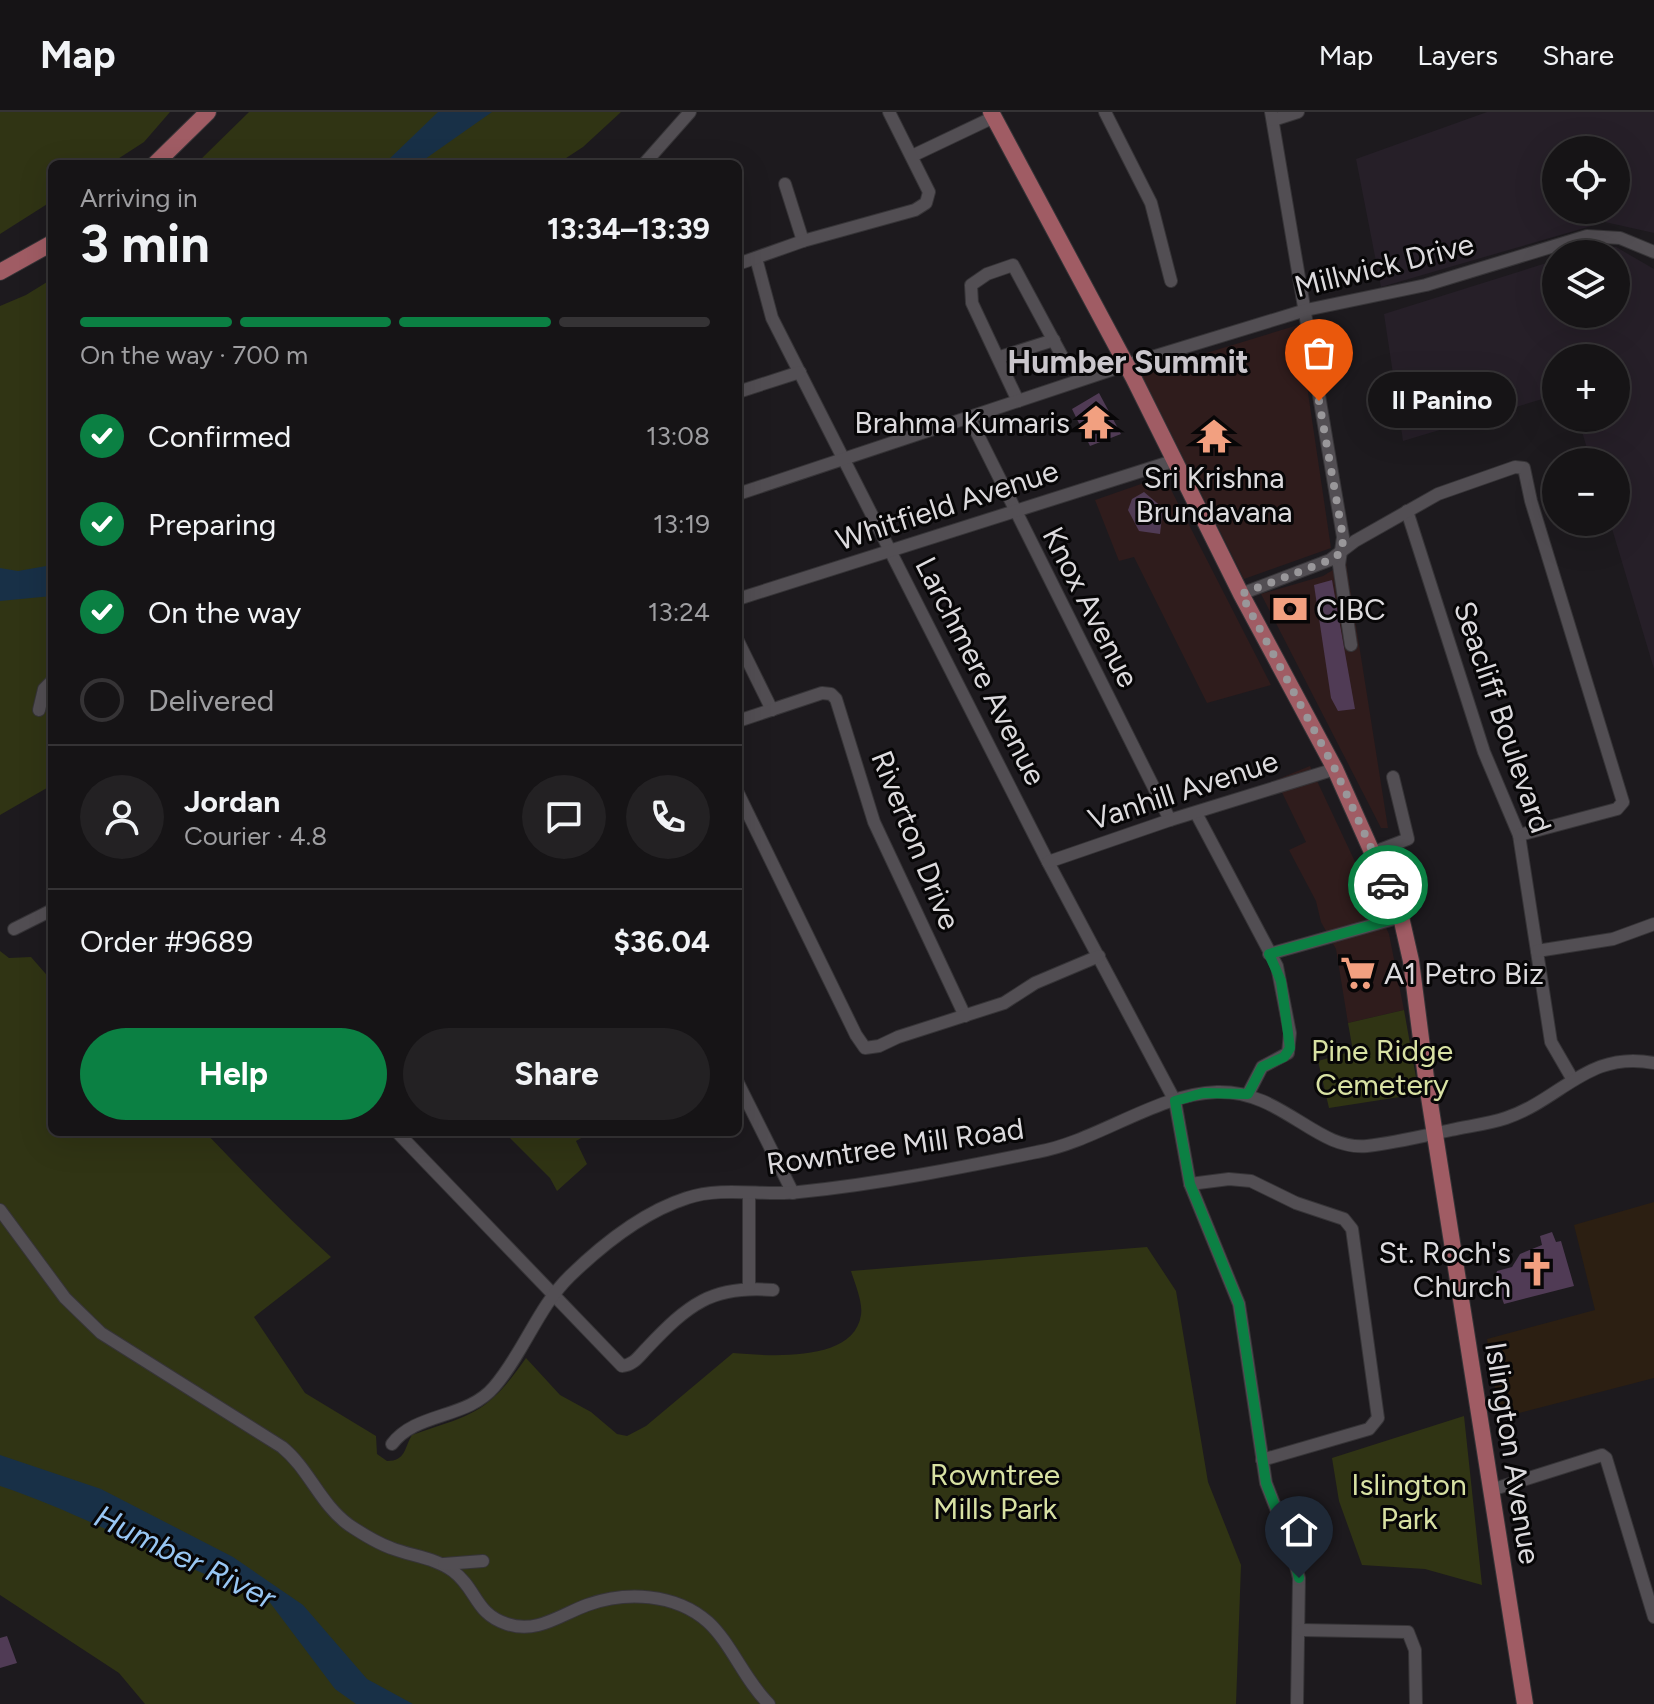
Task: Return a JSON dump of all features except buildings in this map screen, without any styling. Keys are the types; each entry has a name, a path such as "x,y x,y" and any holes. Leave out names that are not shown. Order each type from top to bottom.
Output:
{"main road":[{"name":"Islington Avenue","path":"992,114 1335,769 1401,917 1414,977 1525,1704"},
{"path":"159,160 203,118"},
{"path":"0,272 48,245"}],"street":[{"path":"648,160 690,112"},
{"path":"742,263 803,241 921,207 929,192 889,112"},
{"path":"1105,112 1151,203 1171,281"},
{"path":"1298,112 1272,116 1343,537 1339,565 1351,645"},
{"path":"912,156 992,114"},
{"path":"785,184 803,241"},
{"name":"Millwick Drive","path":"742,493 1126,365 1306,310 1426,285 1587,236 1620,238 1654,252"},
{"name":"Larchmere Avenue","path":"756,258 772,318 1048,862 1175,1101 1190,1184 1239,1304 1262,1460 1271,1500 1296,1562 1301,1593 1297,1704"},
{"path":"1018,401 1000,357 972,303 971,285 987,274 1013,265 1063,358"},
{"path":"1000,357 1054,340"},
{"path":"742,391 800,372"},
{"name":"Knox Avenue","path":"969,417 1170,820"},
{"name":"Whitfield Avenue","path":"742,598 1173,461"},
{"path":"1241,594 1330,560 1438,494 1515,467 1525,470 1531,501 1623,802 1617,809 1519,835"},
{"name":"Seacliff Boulevard","path":"1407,511 1487,761 1519,835 1551,1042 1573,1080"},
{"path":"742,649 772,710"},
{"path":"39,710 44,689 48,685"},
{"name":"Riverton Drive","path":"742,720 822,693 831,694 836,699 874,822 965,1016"},
{"name":"Vanhill Avenue","path":"1048,862 1335,769"},
{"path":"1374,852 1408,839 1393,777"},
{"path":"742,801 862,1046 879,1046 1004,1003 1035,983 1099,956"},
{"path":"1196,813 1281,981 1290,1048 1284,1057 1262,1067 1248,1094"},
{"path":"14,929 48,912"},
{"path":"1269,954 1401,917"},
{"path":"1537,951 1613,939 1654,924"},
{"name":"Rowntree Mill Road","path":"392,1444 402,1430 467,1407 486,1396 566,1280 616,1236 667,1207 701,1194 793,1193 1061,1147 1175,1101 1203,1093 1248,1094 1278,1106 1321,1135 1364,1147 1487,1124 1517,1114 1573,1080 1611,1062 1654,1063"},
{"path":"742,1091 793,1193"},
{"path":"401,1136 622,1366 633,1363 675,1318 695,1302 715,1293 749,1288 773,1290"},
{"path":"1190,1184 1229,1179 1251,1181 1296,1203 1344,1219 1352,1229 1378,1418 1369,1429 1262,1460"},
{"path":"749,1193 749,1288"},
{"path":"0,1210 65,1298 101,1333 282,1447 298,1464 325,1504 349,1525 388,1547 444,1564 483,1561"},
{"path":"1491,1490 1602,1455 1606,1458 1654,1617"},
{"path":"444,1564 461,1578 488,1616 513,1626 542,1625 586,1605 616,1597 648,1597 677,1603 707,1622 769,1704"},
{"path":"1301,1630 1408,1632 1414,1641 1416,1704"}],"shaded area":[{"path":"1487,112 1654,112 1654,233 1614,224 1630,224 1630,136 1542,136 1542,224 1598,224 1381,287 1356,159"},
{"path":"1630,255 1654,269 1654,669 1614,536 1630,536 1630,448 1587,448 1582,432 1630,432 1630,344 1542,344 1542,399 1403,441 1384,314 1542,264 1542,328 1630,328"},
{"path":"1298,325 1331,548 1244,579 1141,373"},
{"path":"1164,476 1271,685 1207,703 1134,557 1119,561 1095,500"},
{"path":"1346,562 1388,828 1381,828 1261,594 1323,576"},
{"path":"1310,766 1389,934 1404,1010 1348,1023 1336,949 1321,922 1316,901 1289,850 1306,842 1276,780"},
{"path":"1654,1202 1654,1378 1500,1418 1487,1339 1595,1310 1574,1225"}],"green space":[{"path":"0,112 170,112 144,142 116,160 48,160 48,204 0,234"},
{"path":"249,112 621,112 583,147 563,160 200,160"},
{"path":"48,281 48,787 0,815 0,306"},
{"name":"Rowntree Mills Park","path":"0,951 9,958 31,957 48,976 48,1136 209,1136 331,1257 254,1317 305,1393 376,1436 377,1454 387,1461 398,1459 404,1453 412,1435 478,1410 500,1391 526,1358 560,1395 591,1412 617,1434 627,1436 646,1426 733,1353 808,1353 843,1342 855,1331 861,1315 860,1299 851,1271 1147,1247 1176,1291 1208,1482 1241,1565 1236,1704 145,1704 119,1673 0,1595"},
{"name":"Pine Ridge Cemetery","path":"1404,1010 1419,1094 1329,1108 1318,1061 1353,1051 1348,1023"},
{"path":"508,1136 585,1136 576,1141 587,1164 557,1191 550,1178"},
{"name":"Islington Park","path":"1464,1416 1482,1585 1425,1569 1362,1565 1339,1501 1332,1458"}],"water":[{"path":"438,112 492,112 424,160 388,160"},
{"path":"48,566 48,596 0,601 0,568 18,571"},
{"name":"Humber River","path":"0,1455 101,1489 233,1557 303,1605 367,1679 413,1704 356,1704 335,1689 268,1600 252,1590 209,1576 76,1516 0,1486"}],"way so far":[{"path":"1319,401 1343,537 1342,552 1330,560 1241,594 1335,769 1388,885"}],"place":[{"name":"Il Panino","path":"1319,401"},
{"name":"Brahma Kumaris","path":"1096,422"},
{"name":"Sri Krishna Brundavana","path":"1214,436"},
{"name":"CIBC","path":"1290,609"},
{"name":"A1 Petro Biz","path":"1358,973"},
{"name":"St. Roch's Church","path":"1537,1269"}],"district":[{"name":"Humber Summit","path":"1128,362"}],"route":[{"path":"1299,1578 1291,1547 1266,1483 1239,1304 1234,1285 1190,1184 1175,1101 1203,1093 1248,1094 1262,1067 1284,1057 1291,1042 1281,981 1277,966 1269,954 1401,917 1388,885"}]}
